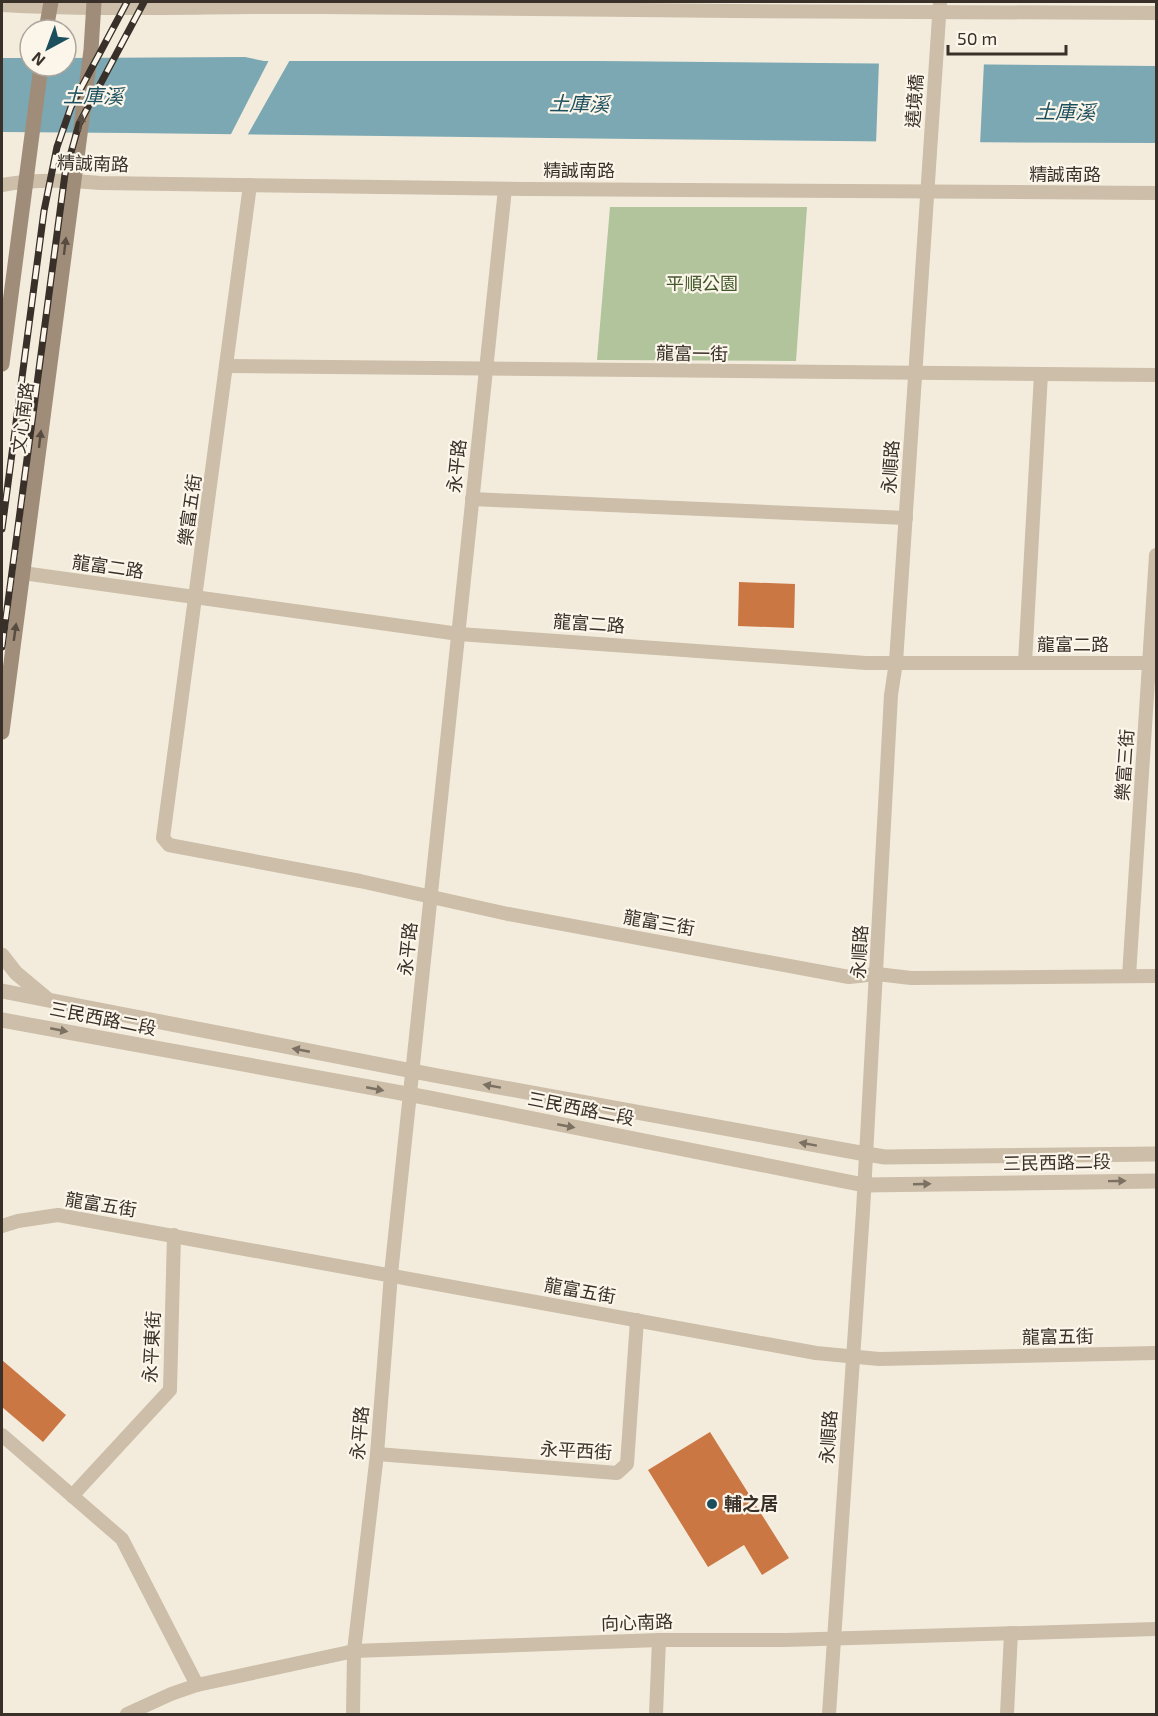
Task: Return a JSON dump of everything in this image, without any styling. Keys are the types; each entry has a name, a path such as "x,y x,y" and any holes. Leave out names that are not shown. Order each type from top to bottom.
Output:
{"main road":[{"name":"文心南路","path":"2,732 91,50 94,5"},
{"name":"文心南路","path":"2,364 38,78"}],"street":[{"path":"2,5 939,7 1156,13"},
{"name":"遶境橋","path":"927,192 939,7"},
{"name":"精誠南路","path":"2,185 25,181 73,180 100,183 505,189 1156,193"},
{"name":"樂富五街","path":"163,838 250,185"},
{"name":"永平路","path":"353,1714 354,1651 377,1454 391,1274 505,189"},
{"name":"永順路","path":"829,1714 877,974 891,695 896,662 927,192"},
{"name":"龍富一街","path":"227,366 1156,375"},
{"path":"1025,663 1041,374"},
{"path":"472,499 906,518"},
{"name":"樂富三街","path":"1129,976 1153,663 1156,555"},
{"name":"龍富二路","path":"23,573 459,634 866,663 1153,663"},
{"name":"龍富三街","path":"163,838 169,845 360,881 508,914 849,977 877,974 911,978 1156,976"},
{"path":"2,955 16,973 48,1000"},
{"name":"三民西路二段","path":"2,992 413,1071 885,1157 1156,1154"},
{"name":"三民西路二段","path":"2,1020 410,1096 864,1185 1156,1180"},
{"name":"龍富五街","path":"2,1226 18,1221 58,1215 816,1353 879,1359 1156,1353"},
{"name":"永平東街","path":"72,1496 170,1390 174,1235"},
{"name":"永平西街","path":"377,1454 617,1473 627,1464 637,1320"},
{"path":"2,1435 122,1539 197,1685"},
{"name":"向心南路","path":"128,1714 197,1685 354,1651 659,1640 833,1638 1156,1629"},
{"path":"1007,1714 1011,1633"},
{"path":"656,1714 659,1640"}],"green space":[{"name":"平順公園","path":"610,207 807,207 796,361 597,360"}],"water":[{"name":"土庫溪","path":"245,57 264,61 599,61 1156,66 1156,143 2,132 2,58 18,58 18,78 78,78 78,58"}],"pier":[{"path":"270,58 291,58 247,136 230,136"},
{"path":"879,61 984,62 980,145 876,145"}],"building":[{"path":"739,582 795,584 794,628 738,626"},
{"path":"2,1360 66,1415 43,1442 2,1407"},
{"name":"輔之居","path":"710,1432 789,1558 762,1575 744,1545 708,1567 648,1470"}],"railway":[{"path":"2,529 44,211 57,147 71,107 127,2"},
{"path":"2,647 65,174 79,124 144,2"}],"place":[{"name":"輔之居","path":"712,1504"}]}
